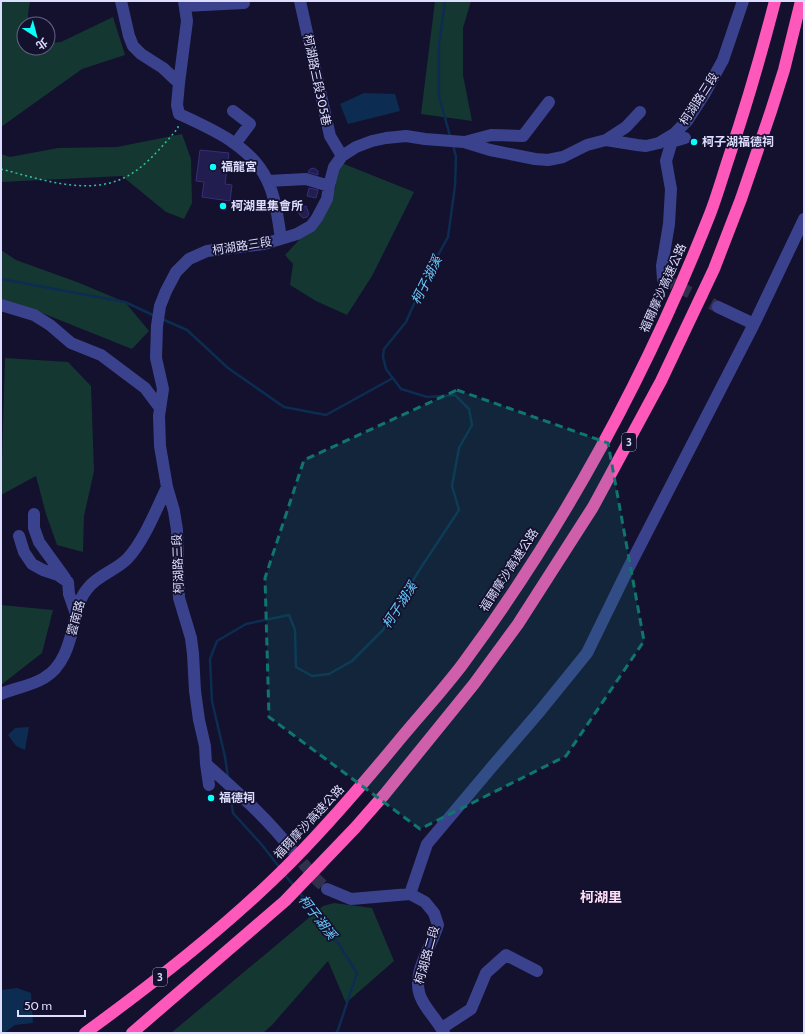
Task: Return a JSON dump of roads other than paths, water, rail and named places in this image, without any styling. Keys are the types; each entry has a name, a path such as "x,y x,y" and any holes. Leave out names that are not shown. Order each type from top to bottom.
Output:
{"highway":[{"name":"福爾摩沙高速公路","path":"85,1033 150,986 232,918 282,871 369,778 460,668 498,614 570,502 636,382 682,282 711,212 749,97 776,1"},
{"name":"3","path":"132,1033 285,901 355,828 384,795 474,684 518,624 601,494 661,381 714,269 742,199 771,111 784,70 801,1"}],"street":[{"path":"121,1 128,36 133,46 141,54 164,68 179,83"},
{"name":"柯湖路三段305巷","path":"300,1 330,136 342,156"},
{"name":"柯湖路三段","path":"209,785 205,746 199,720 195,691 191,638 179,598 177,530 174,511 167,487 160,446 160,408 163,389 156,358 157,326 160,306 176,272 189,259 207,251 264,244 297,234 311,226 317,218 327,198 334,166 342,156 356,147 372,141 406,136 464,142 490,150 535,160 548,160 563,157 587,145 606,140 612,140 623,144 646,146 677,138 706,93 723,60 743,1"},
{"path":"244,3 184,4 187,21 177,105 179,114 216,131 235,144 259,165 268,181 276,204 281,239"},
{"path":"464,142 491,135 523,136 549,102"},
{"path":"233,111 250,124 235,144"},
{"path":"606,140 626,127 640,112"},
{"path":"663,278 662,266 669,224 671,189 666,161 677,138"},
{"path":"268,181 306,179 329,186"},
{"path":"327,889 351,899 410,894 428,844 587,653 628,569 754,324 804,219"},
{"path":"1,305 34,315 50,325 71,343 101,355 145,388 160,408"},
{"path":"718,307 754,324"},
{"name":"雲南路","path":"1,694 43,679 55,670 66,652 80,598 88,587 99,577 126,559 138,545 167,487"},
{"path":"34,514 34,528 39,542 68,582 69,594 76,614"},
{"path":"19,536 24,552 32,564 43,570 58,575 68,582"},
{"path":"206,764 253,806 276,829 291,849"},
{"name":"柯湖路二段","path":"410,894 425,902 434,914 438,924 434,938 422,962 417,981 417,990 422,1001 443,1031"},
{"path":"443,1031 471,1009 486,972 506,955 537,972"}],"water":[{"path":"364,93 395,94 400,111 348,124 340,104"},
{"path":"29,727 25,750 16,746 8,735 15,728"},
{"path":"17,988 31,993 33,1023 15,1025 4,1033 1,1033 1,990"}],"waterway":[{"name":"柯子湖溪","path":"445,1 439,45 439,96 450,136"},
{"name":"柯子湖溪","path":"228,777 212,701 210,659 217,641 246,624 289,615 295,630 296,667 312,676 329,674 352,661 383,630 420,569 459,510 452,486 459,448 472,425 469,409 455,395 427,397 401,389 386,369 383,357 384,349 406,322 426,277 448,237 455,186 456,157 453,145"},
{"path":"1,279 125,302 155,316"},
{"path":"162,319 187,330 228,368 284,407 326,415 393,378"},
{"name":"柯子湖溪","path":"230,792 233,813 262,845 280,868"},
{"name":"柯子湖溪","path":"284,874 295,887"},
{"name":"柯子湖溪","path":"299,892 338,943 357,973 336,1033"}],"tunnel":[{"path":"663,279 718,307"},
{"path":"291,849 318,881 327,889"}],"place":[{"name":"柯子湖福德祠","path":"694,142"},
{"name":"福龍宮","path":"213,167"},
{"name":"柯湖里集會所","path":"223,206"},
{"name":"福德祠","path":"211,798"}],"district":[{"name":"柯湖里","path":"601,897"}]}
